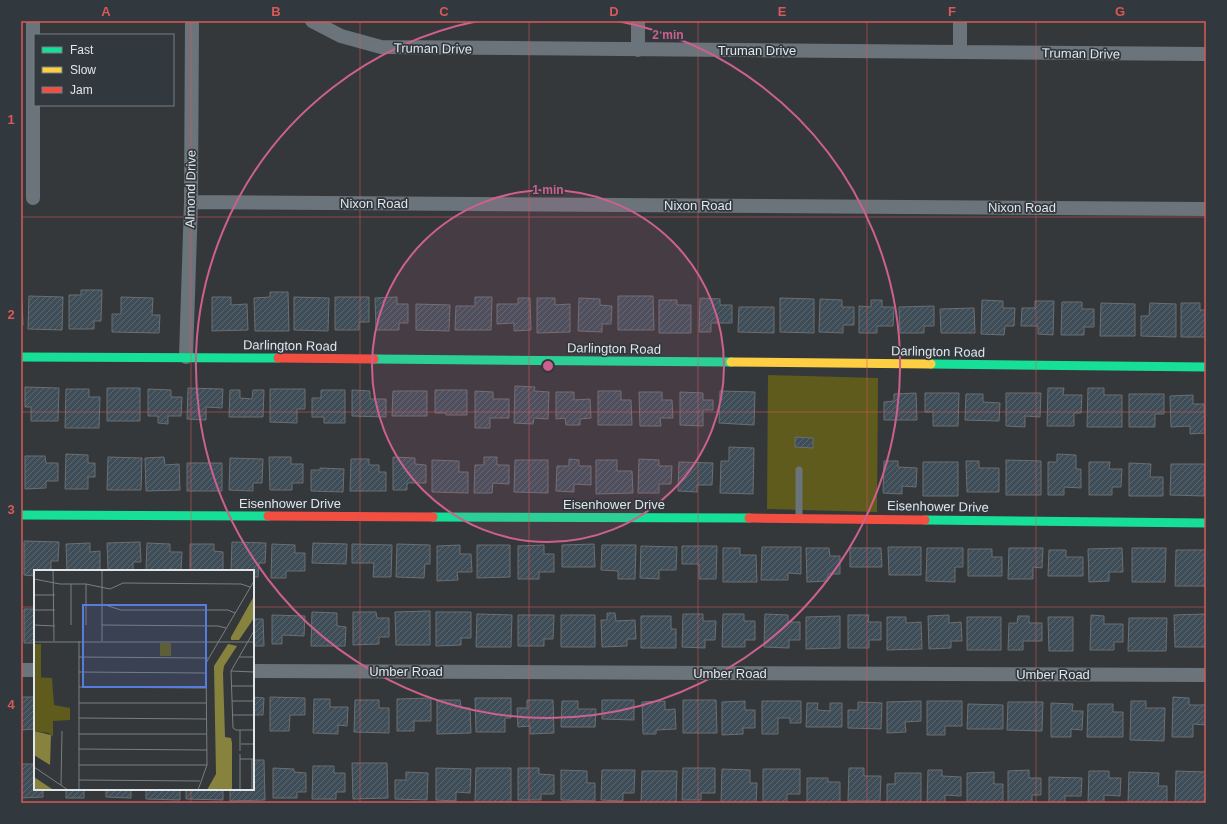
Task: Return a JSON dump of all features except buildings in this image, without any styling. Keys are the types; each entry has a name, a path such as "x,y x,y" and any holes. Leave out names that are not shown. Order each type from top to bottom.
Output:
{"street":[{"path":"33,21 33,198"},
{"name":"Almond Drive","path":"186,357 190,202 192,21"},
{"name":"Truman Drive","path":"312,21 341,36 381,47 1206,54"},
{"path":"638,21 638,50"},
{"path":"960,21 960,51"},
{"name":"Nixon Road","path":"190,202 1206,208"},
{"name":"Darlington Road","path":"21,357 186,357 1206,367"},
{"name":"Eisenhower Drive","path":"21,515 799,518 1206,523"},
{"path":"21,670 34,670"},
{"name":"Umber Road","path":"254,671 1206,675"}],"lane":[{"path":"799,470 799,518"}],"shaded area":[{"path":"768,375 878,378 877,512 767,509"}],"traffic: fast":[{"path":"21,357 278,358"},
{"path":"374,359 731,362"},
{"path":"931,364 1206,367"},
{"path":"21,515 268,516"},
{"path":"433,517 749,518"},
{"path":"925,520 1206,523"}],"traffic: slow":[{"path":"731,362 931,364"}],"traffic: jam":[{"path":"278,358 374,359"},
{"path":"268,516 433,517"},
{"path":"749,518 925,520"}]}
